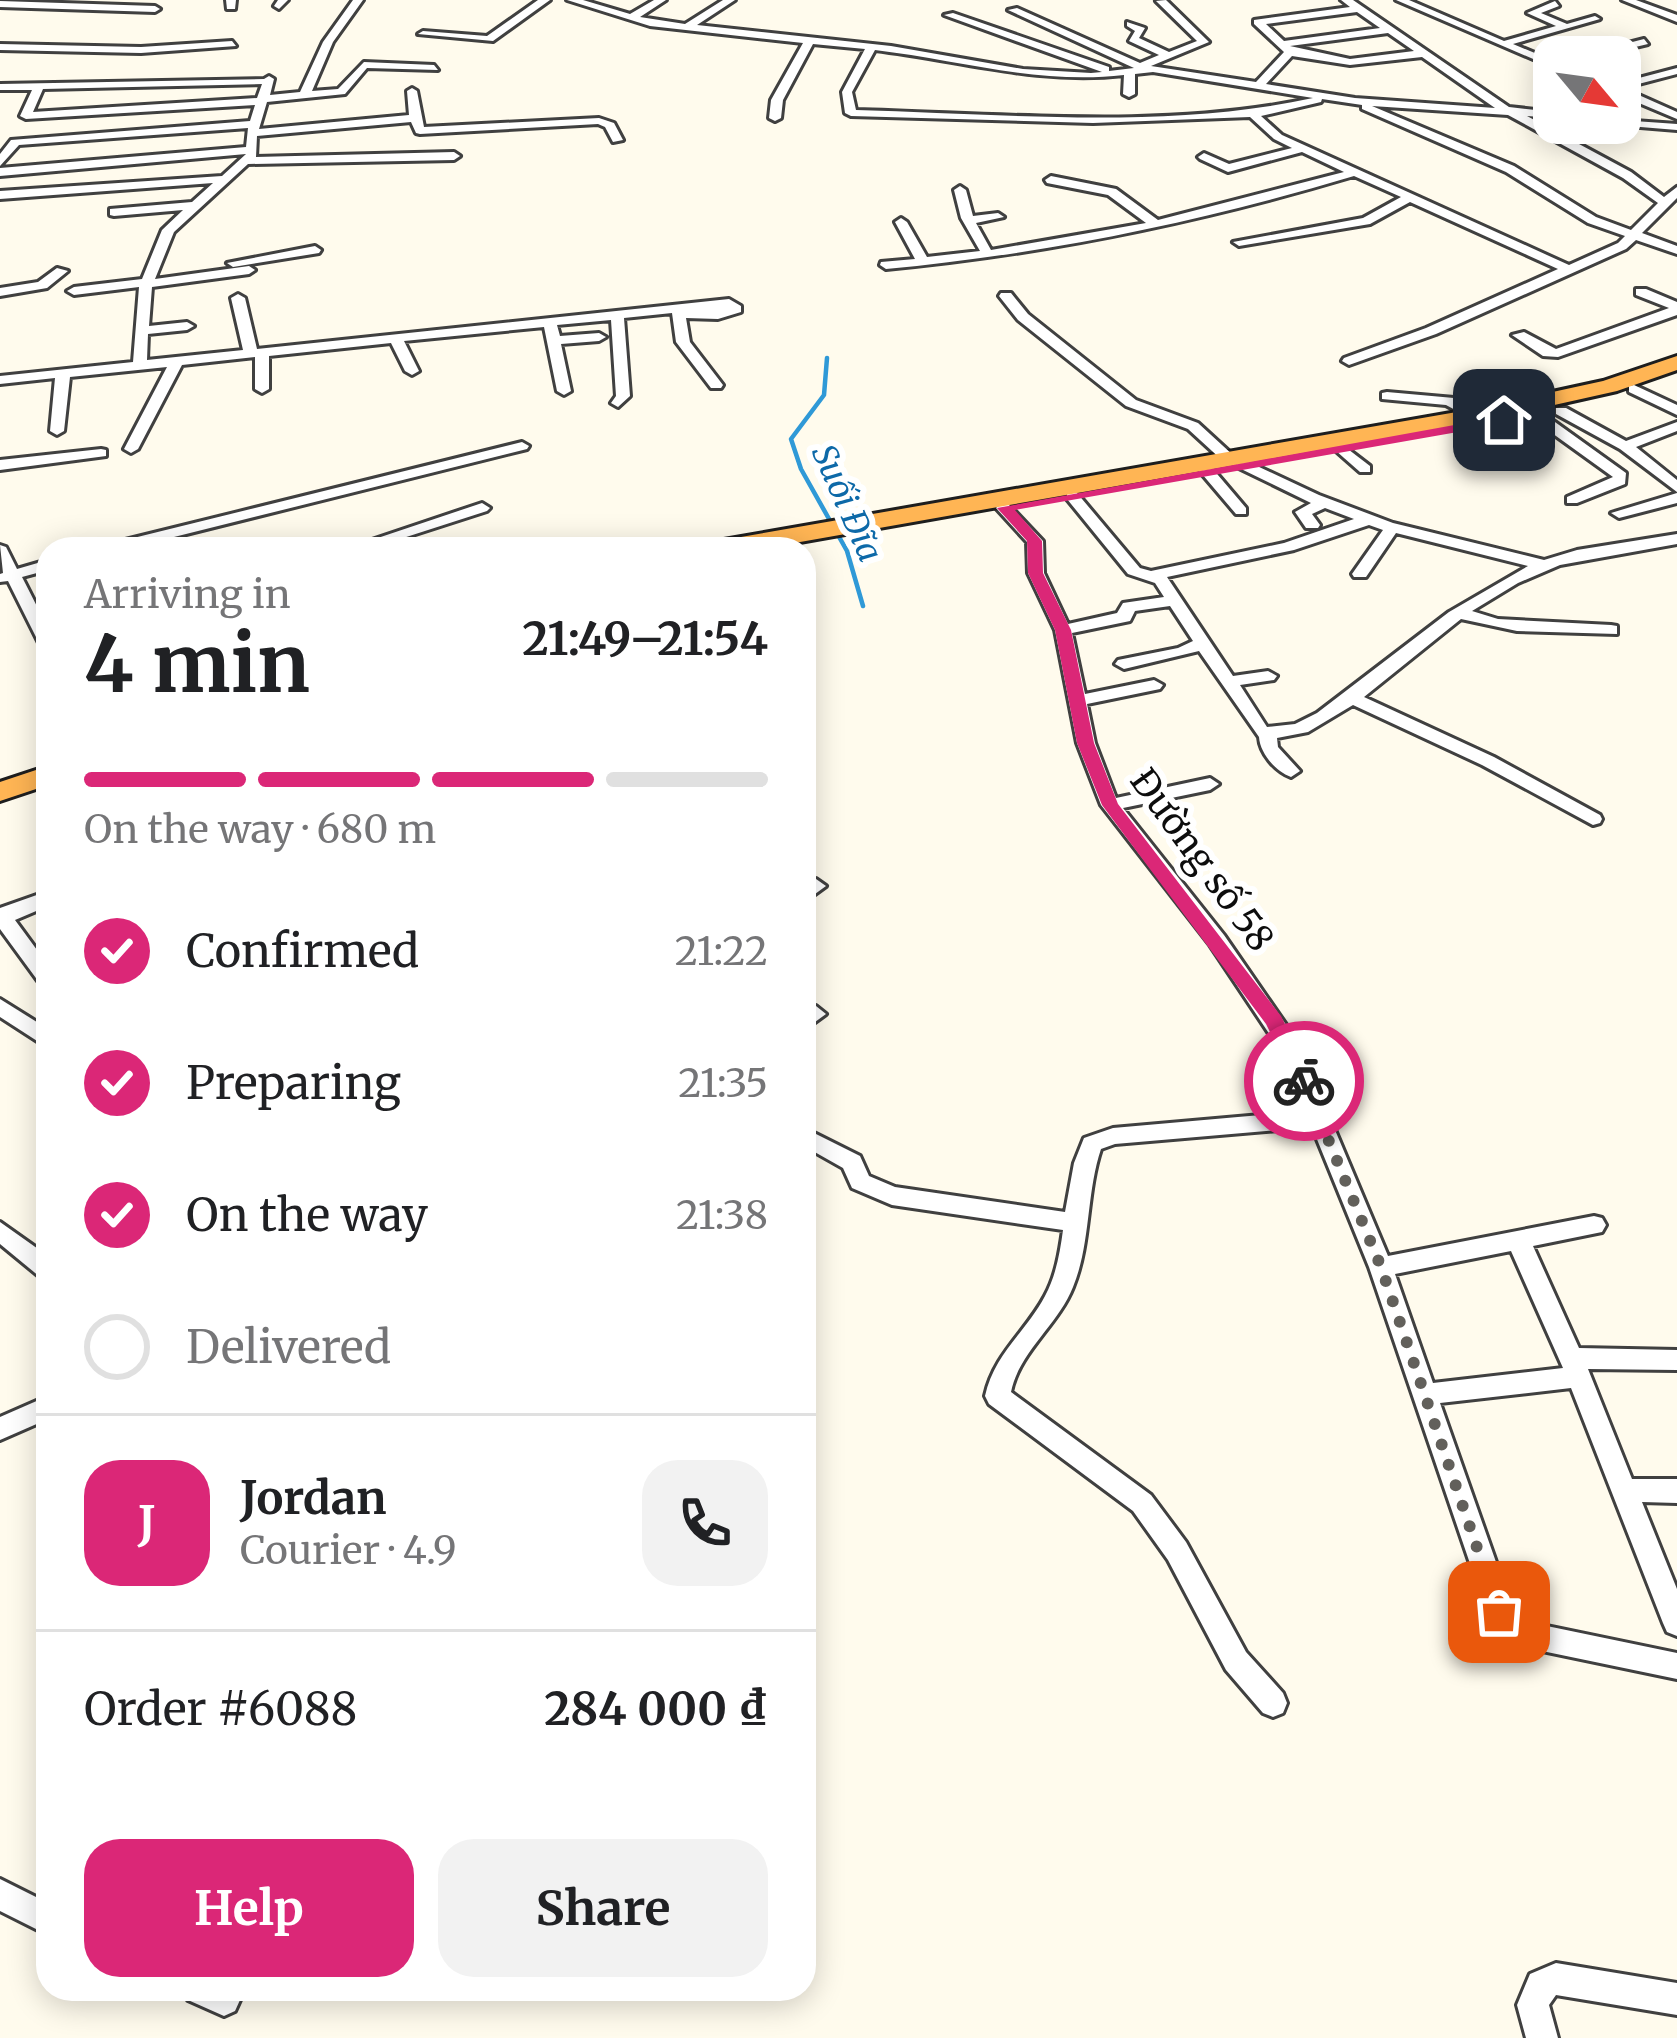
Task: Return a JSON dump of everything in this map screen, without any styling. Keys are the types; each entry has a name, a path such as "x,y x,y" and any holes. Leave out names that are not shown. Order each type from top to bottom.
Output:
{"highway":[{"path":"807,537 1072,496 1474,416 1610,386 1677,363"},
{"path":"816,538 1548,413 1677,373"},
{"path":"0,779 36,766"},
{"path":"0,792 36,780"}],"street":[{"path":"304,96 328,42 358,0"},
{"path":"423,34 490,39 544,0"},
{"path":"572,0 592,2 631,18 686,27 1041,74 1133,69 1355,101 1533,112"},
{"path":"631,18 661,0"},
{"path":"686,27 730,0"},
{"path":"1346,0 1505,109 1627,176 1677,215"},
{"path":"1403,0 1533,56"},
{"path":"1627,0 1677,20"},
{"path":"949,15 1133,69 1204,42 1161,1"},
{"path":"2,2 155,9"},
{"path":"1556,4 1532,13 1566,27"},
{"path":"1358,9 1258,22 1287,48 1350,62 1426,52"},
{"path":"1012,10 1133,69"},
{"path":"1420,19 1436,15"},
{"path":"1503,44 1595,20"},
{"path":"1258,86 1287,48 1403,23"},
{"path":"1131,24 1141,30 1133,39 1169,56"},
{"path":"775,118 775,103 809,41"},
{"path":"0,47 123,51 232,44"},
{"path":"871,48 848,92 851,113 1093,119 1252,114 1326,97 1350,62"},
{"path":"26,116 304,96 345,90 364,65 434,68"},
{"path":"1195,75 1210,68"},
{"path":"1130,94 1133,69"},
{"path":"1641,82 1677,71"},
{"path":"0,87 264,80 251,156 168,230 148,279 140,364"},
{"path":"32,141 34,135 23,124 39,87"},
{"path":"412,91 420,131 602,122 610,125 617,140"},
{"path":"1641,99 1677,116"},
{"path":"1355,101 1418,134 1510,169 1592,220 1677,250"},
{"path":"1252,114 1271,133 1568,269"},
{"path":"2,158 13,143 32,141 415,118"},
{"path":"1641,124 1677,127"},
{"path":"1204,157 1228,168 1302,148"},
{"path":"0,172 251,156 454,156"},
{"path":"886,265 988,255 1110,235 1356,172"},
{"path":"0,195 225,179"},
{"path":"1051,180 1105,189 1156,225"},
{"path":"960,190 969,220 988,255"},
{"path":"1349,361 1431,332 1637,235 1660,203 1677,190"},
{"path":"1239,242 1366,221 1412,196"},
{"path":"114,212 194,206"},
{"path":"969,220 998,217"},
{"path":"901,222 923,262"},
{"path":"1110,235 1129,249"},
{"path":"232,273 229,267 236,262 315,250"},
{"path":"148,279 196,267"},
{"path":"74,290 249,270"},
{"path":"0,292 42,285 62,271"},
{"path":"1641,292 1677,309"},
{"path":"1006,296 1023,317 1131,403 1193,426 1226,465 1241,511"},
{"path":"238,298 256,352 262,389"},
{"path":"1519,334 1548,353 1558,353 1677,309"},
{"path":"0,380 679,312 683,342 716,385"},
{"path":"617,315 623,393 618,404"},
{"path":"550,322 564,391"},
{"path":"142,331 187,326"},
{"path":"556,340 599,337"},
{"path":"395,338 412,371"},
{"path":"131,449 177,361"},
{"path":"57,431 62,373"},
{"path":"1634,389 1677,411"},
{"path":"1387,396 1449,401 1474,416"},
{"path":"1548,413 1624,446 1677,487"},
{"path":"1548,413 1621,476 1620,481 1572,500"},
{"path":"1624,446 1677,426"},
{"path":"155,537 522,446"},
{"path":"1340,447 1365,469"},
{"path":"0,465 101,453"},
{"path":"1226,465 1392,528 1470,551 1545,565"},
{"path":"1072,496 1134,571 1155,574 1288,547 1367,520"},
{"path":"1619,513 1677,498"},
{"path":"1312,525 1303,512 1324,503"},
{"path":"391,537 482,508"},
{"name":"Đường số 58","path":"1004,508 1035,541 1036,573 1063,630 1091,762 1110,805 1274,1021 1319,1118 1381,1267 1504,1625 1518,1633 1677,1666"},
{"path":"1360,574 1392,528"},
{"path":"1268,734 1309,724 1352,698 1510,579 1545,565 1677,539"},
{"path":"0,550 6,577 36,626"},
{"path":"6,577 36,568"},
{"path":"1155,574 1268,734 1269,748 1291,771"},
{"path":"1063,630 1124,617 1129,607 1175,600"},
{"path":"1461,613 1498,627 1611,630"},
{"path":"1124,664 1183,652 1202,643"},
{"path":"1228,682 1268,676"},
{"path":"1078,701 1154,686"},
{"path":"1352,698 1488,761 1593,819"},
{"path":"1110,805 1210,784"},
{"path":"36,903 1,917 36,964"},
{"path":"0,1006 36,1032"},
{"path":"1273,1703 1236,1661 1177,1551 1142,1503 998,1396 1000,1373 1056,1299 1072,1252 1077,1189 1092,1144 1112,1136 1319,1118"},
{"path":"816,1142 852,1162 860,1182 892,1196 1074,1222"},
{"path":"1381,1267 1594,1225"},
{"path":"0,1232 36,1260"},
{"path":"1518,1240 1677,1622"},
{"path":"1427,1394 1574,1367 1677,1360"},
{"path":"0,1429 36,1412"},
{"path":"1624,1490 1677,1491"},
{"path":"0,1894 36,1914"},
{"path":"1543,2038 1533,2006 1541,1985 1556,1979 1677,1999"}],"waterway":[{"name":"Suối Đĩa","path":"827,358 824,395 791,439 801,469 847,551 863,606"}],"way so far":[{"path":"1304,1081 1381,1267 1499,1612"}],"route":[{"path":"1304,1081 1274,1021 1110,805 1091,762 1063,630 1036,573 1035,541 1004,508 1504,420"}]}
